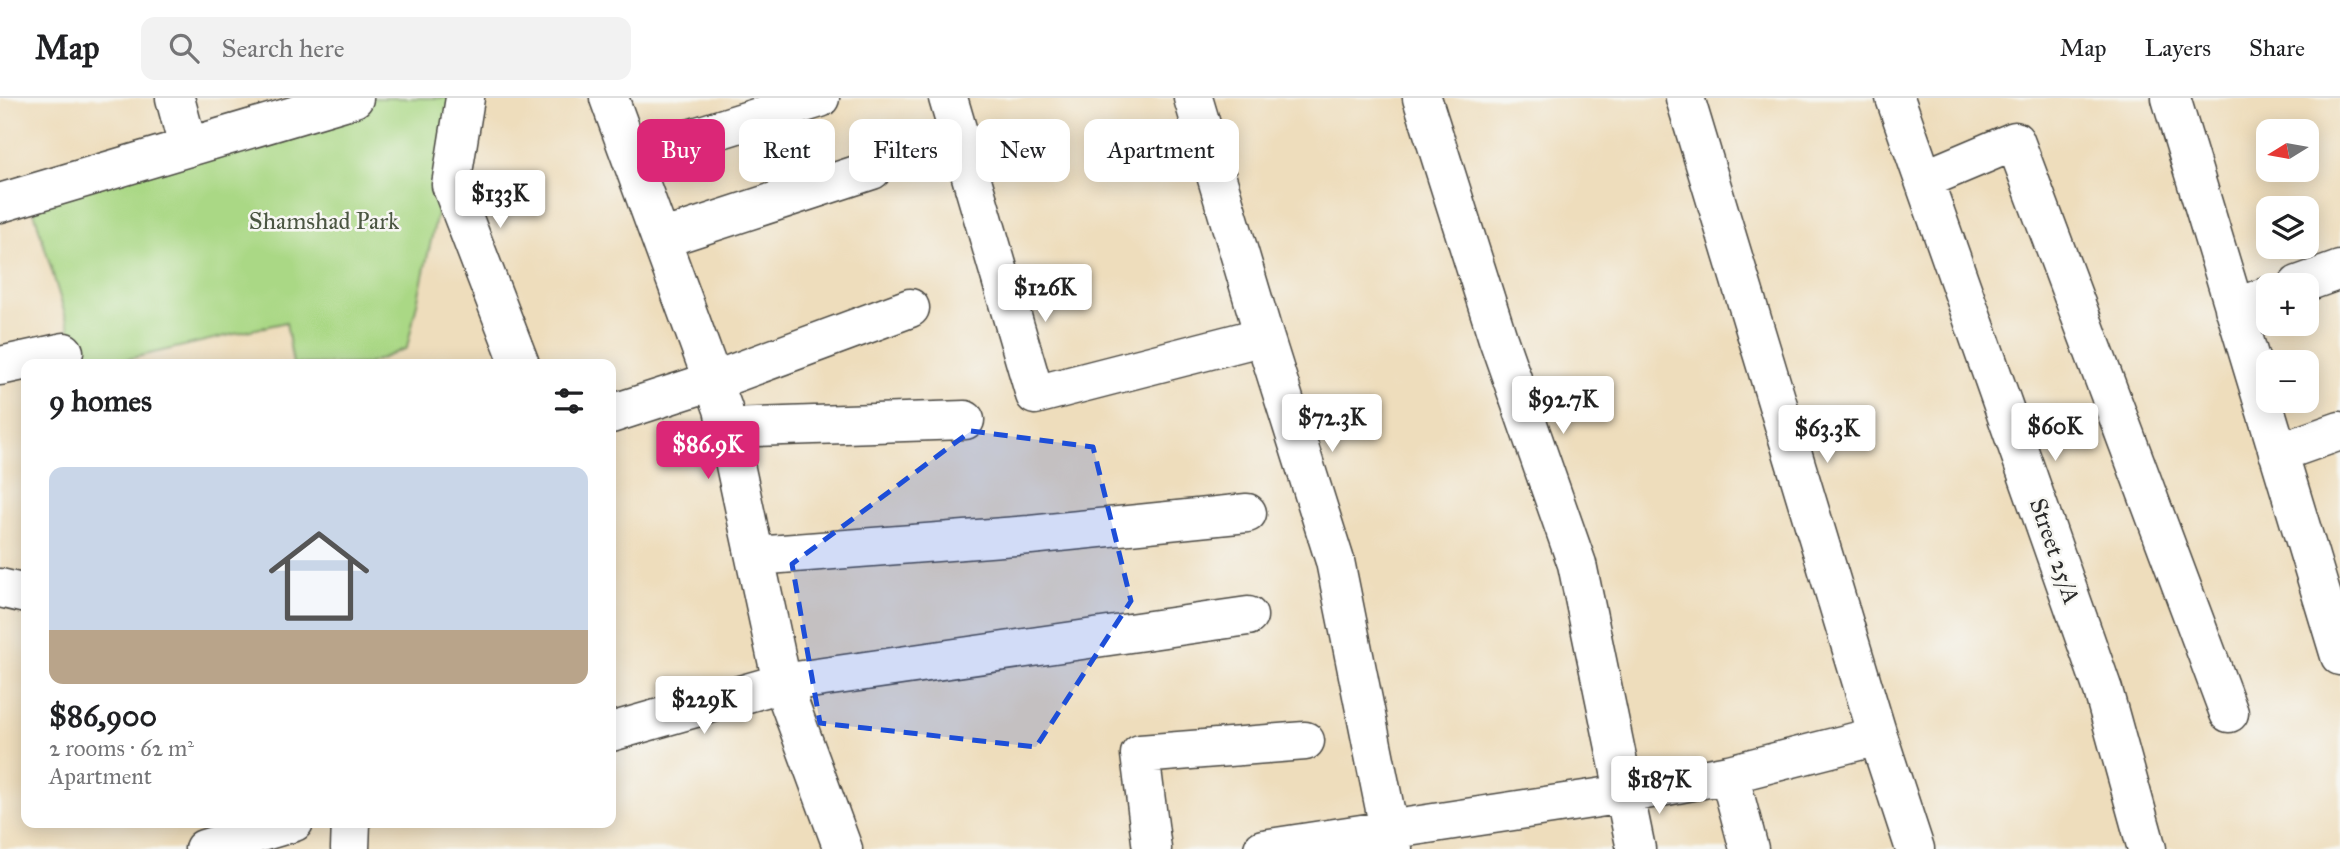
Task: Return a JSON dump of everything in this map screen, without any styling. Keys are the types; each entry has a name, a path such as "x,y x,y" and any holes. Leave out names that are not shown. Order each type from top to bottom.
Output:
{"street":[{"path":"175,98 188,147"},
{"path":"0,203 354,98"},
{"path":"465,98 450,185 518,359"},
{"path":"609,98 723,409 782,683 843,849"},
{"path":"631,157 760,107 820,98"},
{"path":"948,98 1035,396 1264,336"},
{"path":"1193,98 1335,561 1391,840"},
{"path":"1422,98 1498,339 1577,564 1636,849"},
{"path":"1685,98 1878,736 1915,849"},
{"name":"Street 25/A","path":"1895,98 2103,690 2147,849"},
{"path":"2171,98 2251,302 2278,453 2332,602 2340,656"},
{"path":"1925,179 2015,141 2229,713"},
{"path":"661,239 849,178"},
{"path":"2319,278 2340,270"},
{"path":"616,412 910,308"},
{"path":"32,359 64,352"},
{"path":"0,366 21,361"},
{"path":"727,428 965,420"},
{"path":"2278,453 2340,431"},
{"path":"755,556 1030,536 1247,513"},
{"path":"0,588 21,593"},
{"path":"616,731 782,683 1248,616"},
{"path":"1264,849 1391,840 1730,774 1878,736"},
{"path":"1152,849 1140,754 1305,741"},
{"path":"1730,774 1749,849"},
{"path":"204,849 274,828"},
{"path":"350,849 351,828"}],"highlighted area":[{"path":"971,431 1093,447 1131,601 1036,747 820,723 792,564"}],"green space":[{"name":"Shamshad Park","path":"354,98 463,98 407,348 380,359 292,359 286,322 128,359 78,359 29,195"}]}
